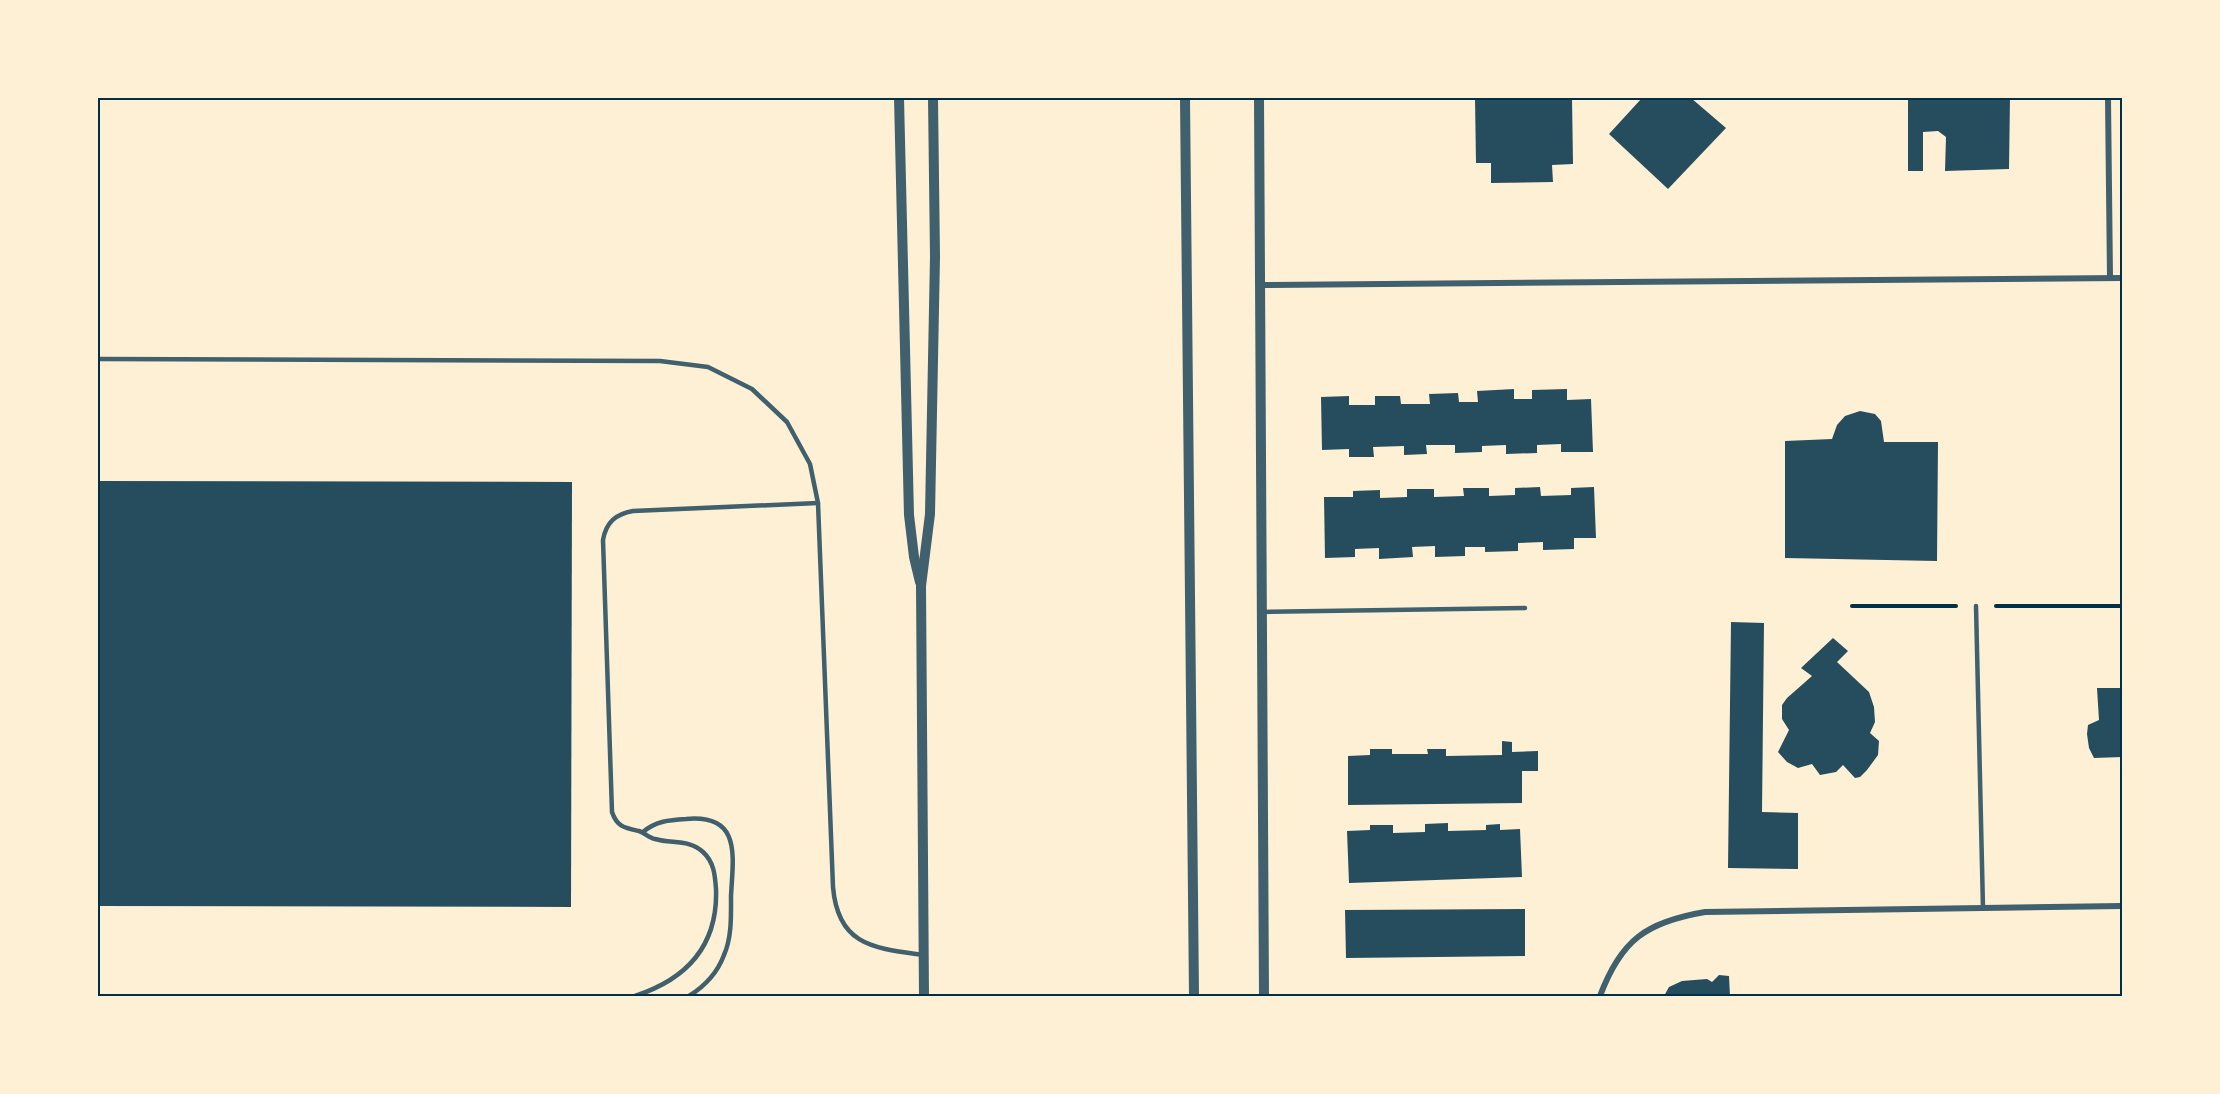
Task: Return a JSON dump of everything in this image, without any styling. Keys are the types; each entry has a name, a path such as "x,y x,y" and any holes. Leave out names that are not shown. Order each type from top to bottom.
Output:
{"street":[{"path":"899,98 909,515 914,557 921,586"},
{"path":"924,996 921,586 929,536 931,502 935,257 933,98"},
{"path":"1185,98 1194,996"},
{"path":"1258,98 1264,996"},
{"path":"2108,98 2110,278"},
{"path":"1259,285 2122,278"},
{"path":"1600,996 1610,970 1628,946 1650,928 1676,917 1705,912 2122,906"}],"lane":[{"path":"98,360 660,361 708,367 752,388 787,422 810,464 818,503 833,887 836,907 843,926 864,944 923,955"},
{"path":"635,996 665,984 681,973 705,944 717,908 715,872 704,852 684,842 655,839 643,832 620,826 612,812 603,551 605,531 616,516 633,511 818,503"},
{"path":"1976,606 1983,908"},
{"path":"1261,612 1525,608"},
{"path":"643,832 661,821 706,819 723,827 732,843 730,935 725,954 716,971 704,986 689,996"}],"building":[{"path":"1475,98 1572,98 1573,164 1552,165 1553,182 1491,183 1491,163 1476,163"},
{"path":"1642,98 1691,98 1726,128 1668,189 1609,134"},
{"path":"1908,98 2010,98 2009,169 1945,171 1946,137 1938,131 1923,132 1923,171 1908,171"},
{"path":"1514,389 1514,399 1532,399 1532,390 1567,389 1567,400 1591,399 1593,452 1561,452 1561,444 1537,445 1537,453 1506,454 1506,445 1482,446 1482,452 1455,453 1455,445 1426,445 1427,454 1404,455 1404,446 1373,447 1374,457 1349,457 1349,449 1322,450 1321,397 1349,396 1349,405 1375,405 1375,396 1400,396 1401,404 1430,404 1429,394 1458,393 1459,402 1478,402 1477,391"},
{"path":"1860,411 1875,414 1881,421 1884,442 1938,442 1937,561 1785,558 1785,441 1832,439 1837,425 1845,416"},
{"path":"98,481 572,482 571,907 98,906"},
{"path":"1540,487 1541,496 1571,495 1571,488 1594,487 1596,538 1574,538 1574,549 1543,550 1543,542 1518,543 1518,551 1485,552 1485,547 1465,547 1465,556 1435,557 1435,546 1412,547 1413,557 1379,559 1379,548 1355,549 1355,557 1325,558 1324,497 1353,497 1353,491 1380,490 1380,498 1407,497 1407,489 1434,489 1434,497 1464,496 1463,488 1489,488 1489,496 1515,495 1515,488"},
{"path":"1731,622 1764,623 1762,812 1798,813 1798,869 1728,868"},
{"path":"1833,638 1848,651 1837,662 1869,692 1874,707 1875,722 1870,733 1879,741 1878,755 1860,777 1855,778 1843,765 1836,772 1820,775 1812,764 1798,768 1787,762 1778,752 1789,730 1782,719 1782,705 1812,676 1801,668"},
{"path":"2097,688 2122,688 2122,757 2094,758 2089,748 2088,725 2099,720"},
{"path":"1502,741 1512,742 1512,752 1538,751 1538,771 1522,771 1522,803 1348,805 1348,756 1370,755 1370,749 1392,749 1392,754 1428,754 1427,749 1446,749 1446,756 1502,755"},
{"path":"1448,823 1448,831 1486,830 1486,825 1500,824 1500,830 1520,829 1522,877 1349,883 1347,831 1370,830 1370,825 1393,825 1393,833 1425,832 1425,824"},
{"path":"1525,909 1525,956 1346,958 1345,910"},
{"path":"1719,975 1729,976 1730,996 1664,996 1669,987 1682,981 1707,979 1712,982"}]}
